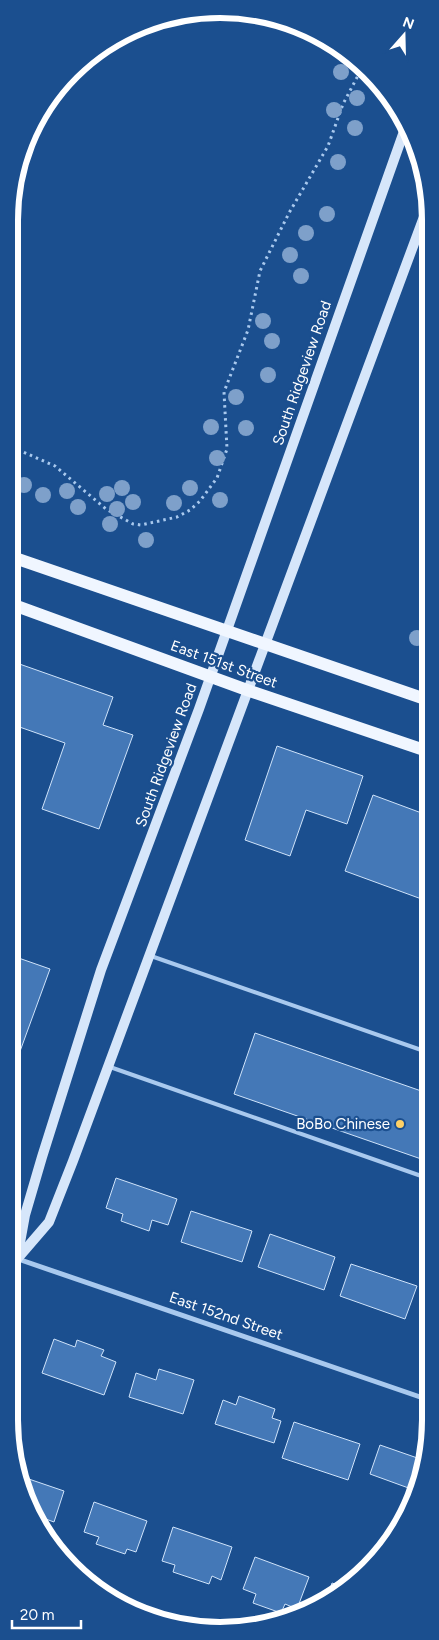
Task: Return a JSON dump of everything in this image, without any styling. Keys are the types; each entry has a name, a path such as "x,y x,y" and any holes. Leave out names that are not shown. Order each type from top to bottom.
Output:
{"main road":[{"name":"South Ridgeview Road","path":"18,1254 25,1216 101,970 210,677 402,133"},
{"name":"South Ridgeview Road","path":"18,1258 49,1222 422,222"},
{"name":"East 151st Street","path":"18,559 422,698"},
{"name":"East 151st Street","path":"18,607 210,677 422,749"}],"street":[{"name":"East 152nd Street","path":"18,1259 422,1398"}],"lane":[{"path":"149,955 420,1050 422,1044"},
{"path":"108,1066 422,1176"}],"path":[{"path":"18,450 55,466 106,509 133,524 141,525 177,517 190,510 200,501 217,478 227,449 224,392 248,330 260,271 283,224 328,146 343,104 359,74"}],"building":[{"path":"18,663 113,697 103,725 133,735 99,829 42,809 65,743 18,726"},
{"path":"277,746 363,776 347,824 306,810 290,856 245,840"},
{"path":"373,795 422,813 422,899 345,871"},
{"path":"18,958 50,969 18,1057"},
{"path":"255,1033 422,1091 422,1159 234,1094"},
{"path":"116,1178 177,1199 168,1225 152,1220 149,1231 121,1221 123,1214 106,1208"},
{"path":"191,1211 252,1231 242,1262 181,1242"},
{"path":"270,1234 335,1257 324,1290 258,1267"},
{"path":"351,1264 417,1286 405,1319 340,1296"},
{"path":"54,1339 75,1347 77,1340 104,1350 101,1356 116,1362 104,1395 42,1373"},
{"path":"159,1369 194,1380 183,1414 129,1397 136,1373 156,1380"},
{"path":"239,1396 275,1409 272,1418 281,1421 274,1443 215,1424 223,1400 236,1405"},
{"path":"294,1422 360,1444 348,1480 282,1458"},
{"path":"380,1445 418,1458 410,1488 370,1474"},
{"path":"26,1478 64,1491 54,1522 43,1518"},
{"path":"94,1502 147,1521 136,1552 127,1549 125,1554 96,1544 99,1537 84,1532"},
{"path":"173,1527 232,1547 221,1580 212,1576 209,1584 173,1572 175,1565 162,1561"},
{"path":"255,1557 309,1577 298,1607 295,1608 285,1604 281,1613 253,1603 256,1594 243,1589"},
{"path":"332,1583 337,1585 332,1588 330,1589"}],"place":[{"name":"BoBo Chinese","path":"400,1124"}]}
